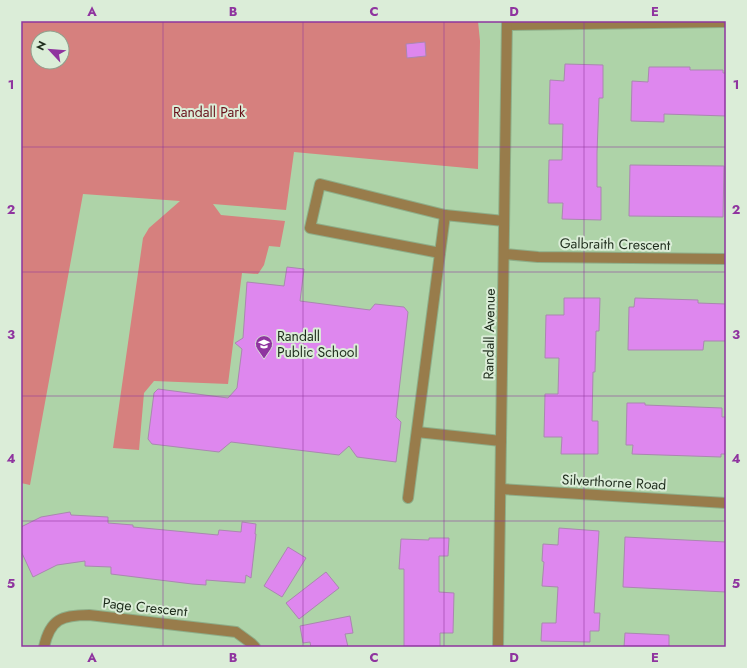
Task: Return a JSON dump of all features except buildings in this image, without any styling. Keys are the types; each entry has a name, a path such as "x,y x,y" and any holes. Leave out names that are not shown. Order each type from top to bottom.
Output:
{"street":[{"path":"507,23 726,22"},
{"name":"Randall Avenue","path":"498,647 507,23"},
{"path":"440,253 310,228 320,184 445,215 504,221"},
{"path":"408,498 445,215"},
{"name":"Galbraith Crescent","path":"504,254 538,257 726,259"},
{"path":"417,432 501,441"},
{"name":"Silverthorne Road","path":"501,489 726,503"},
{"name":"Page Crescent","path":"44,647 46,637 53,625 63,618 76,615 236,632 252,643 255,647"}],"green space":[{"name":"Randall Park","path":"21,21 478,21 480,41 478,169 294,152 286,210 213,204 221,215 285,221 280,247 269,246 264,265 258,274 242,273 228,384 154,381 144,393 139,450 113,448 143,238 149,228 180,201 83,194 30,485 21,483"}],"place":[{"name":"Randall Public School","path":"264,359"}]}
